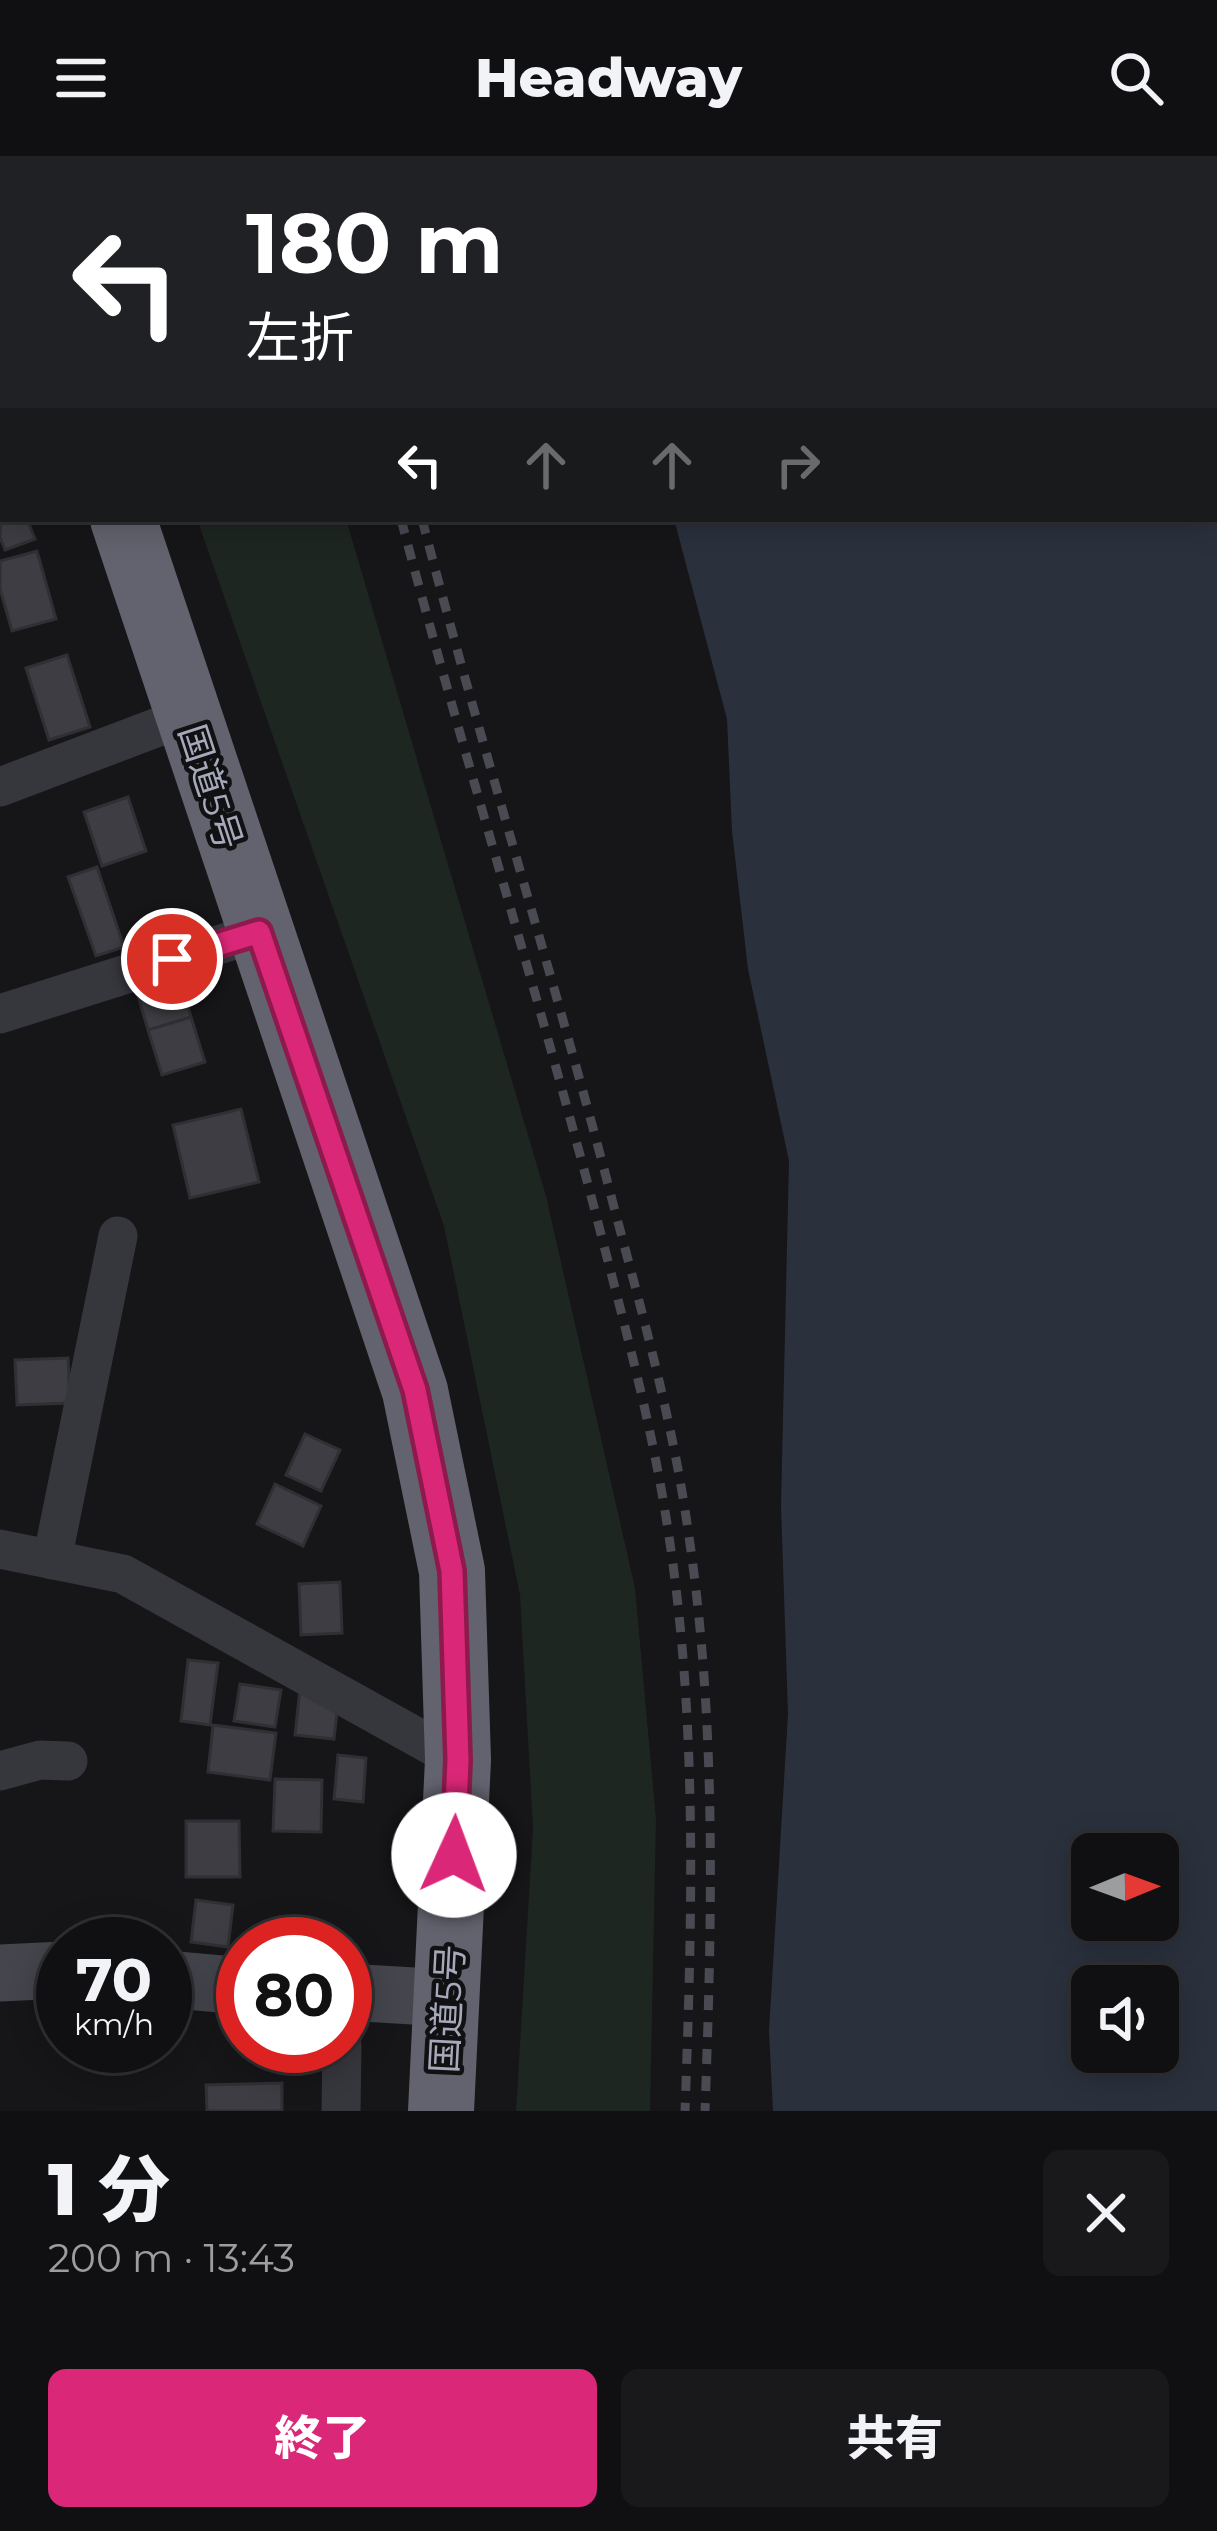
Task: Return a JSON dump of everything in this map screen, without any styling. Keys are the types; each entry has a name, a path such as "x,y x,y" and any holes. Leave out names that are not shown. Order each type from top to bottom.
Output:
{"highway":[{"name":"国道5号","path":"124,522 415,1390 452,1571 458,1760 441,2111"}],"street":[{"path":"0,787 188,716"},
{"path":"0,1014 259,932"},
{"path":"52,1560 118,1236"},
{"path":"0,1549 123,1574 458,1760"},
{"path":"0,1772 40,1760 68,1761"},
{"path":"0,1973 36,1971"},
{"path":"372,1994 448,1998"},
{"path":"341,2111 342,2073"}],"shaded area":[{"path":"198,522 347,522 546,1196 635,1588 656,1819 650,2111 516,2111 533,1828 520,1595 444,1226"}],"water":[{"path":"675,522 1217,522 1217,2111 773,2111 769,2031 788,1714 781,1505 789,1161 748,969 732,831 727,719"}],"building":[{"path":"1,522 28,522 35,539 5,550"},
{"path":"37,551 56,619 12,631 0,589 0,561"},
{"path":"67,655 90,727 49,740 26,668"},
{"path":"128,797 146,851 102,866 84,812"},
{"path":"97,867 124,947 96,956 68,877"},
{"path":"181,983 191,1017 148,1030 138,996"},
{"path":"191,1017 205,1062 162,1075 148,1030"},
{"path":"241,1109 259,1182 190,1198 173,1125"},
{"path":"68,1358 70,1403 17,1405 15,1360"},
{"path":"305,1434 340,1450 321,1491 286,1475"},
{"path":"275,1484 321,1506 303,1546 257,1524"},
{"path":"340,1582 342,1633 301,1635 299,1584"},
{"path":"188,1660 218,1663 210,1725 181,1721"},
{"path":"240,1684 281,1690 275,1727 234,1721"},
{"path":"300,1689 339,1694 334,1739 295,1735"},
{"path":"213,1725 276,1733 270,1780 208,1772"},
{"path":"338,1755 366,1758 363,1802 334,1799"},
{"path":"275,1779 322,1780 321,1832 273,1831"},
{"path":"186,1821 239,1821 240,1877 186,1877"},
{"path":"196,1900 233,1905 232,1917 216,1917 216,1945 192,1942"},
{"path":"282,2083 282,2111 207,2111 206,2085"}],"railway":[{"path":"402,522 595,1211 661,1490 678,1602 688,1747 691,1893 685,2111"},
{"path":"423,522 592,1124 682,1490 697,1602 708,1747 705,2111"}],"route":[{"path":"172,959 259,932 415,1390 452,1571 458,1760 454,1855"}]}
